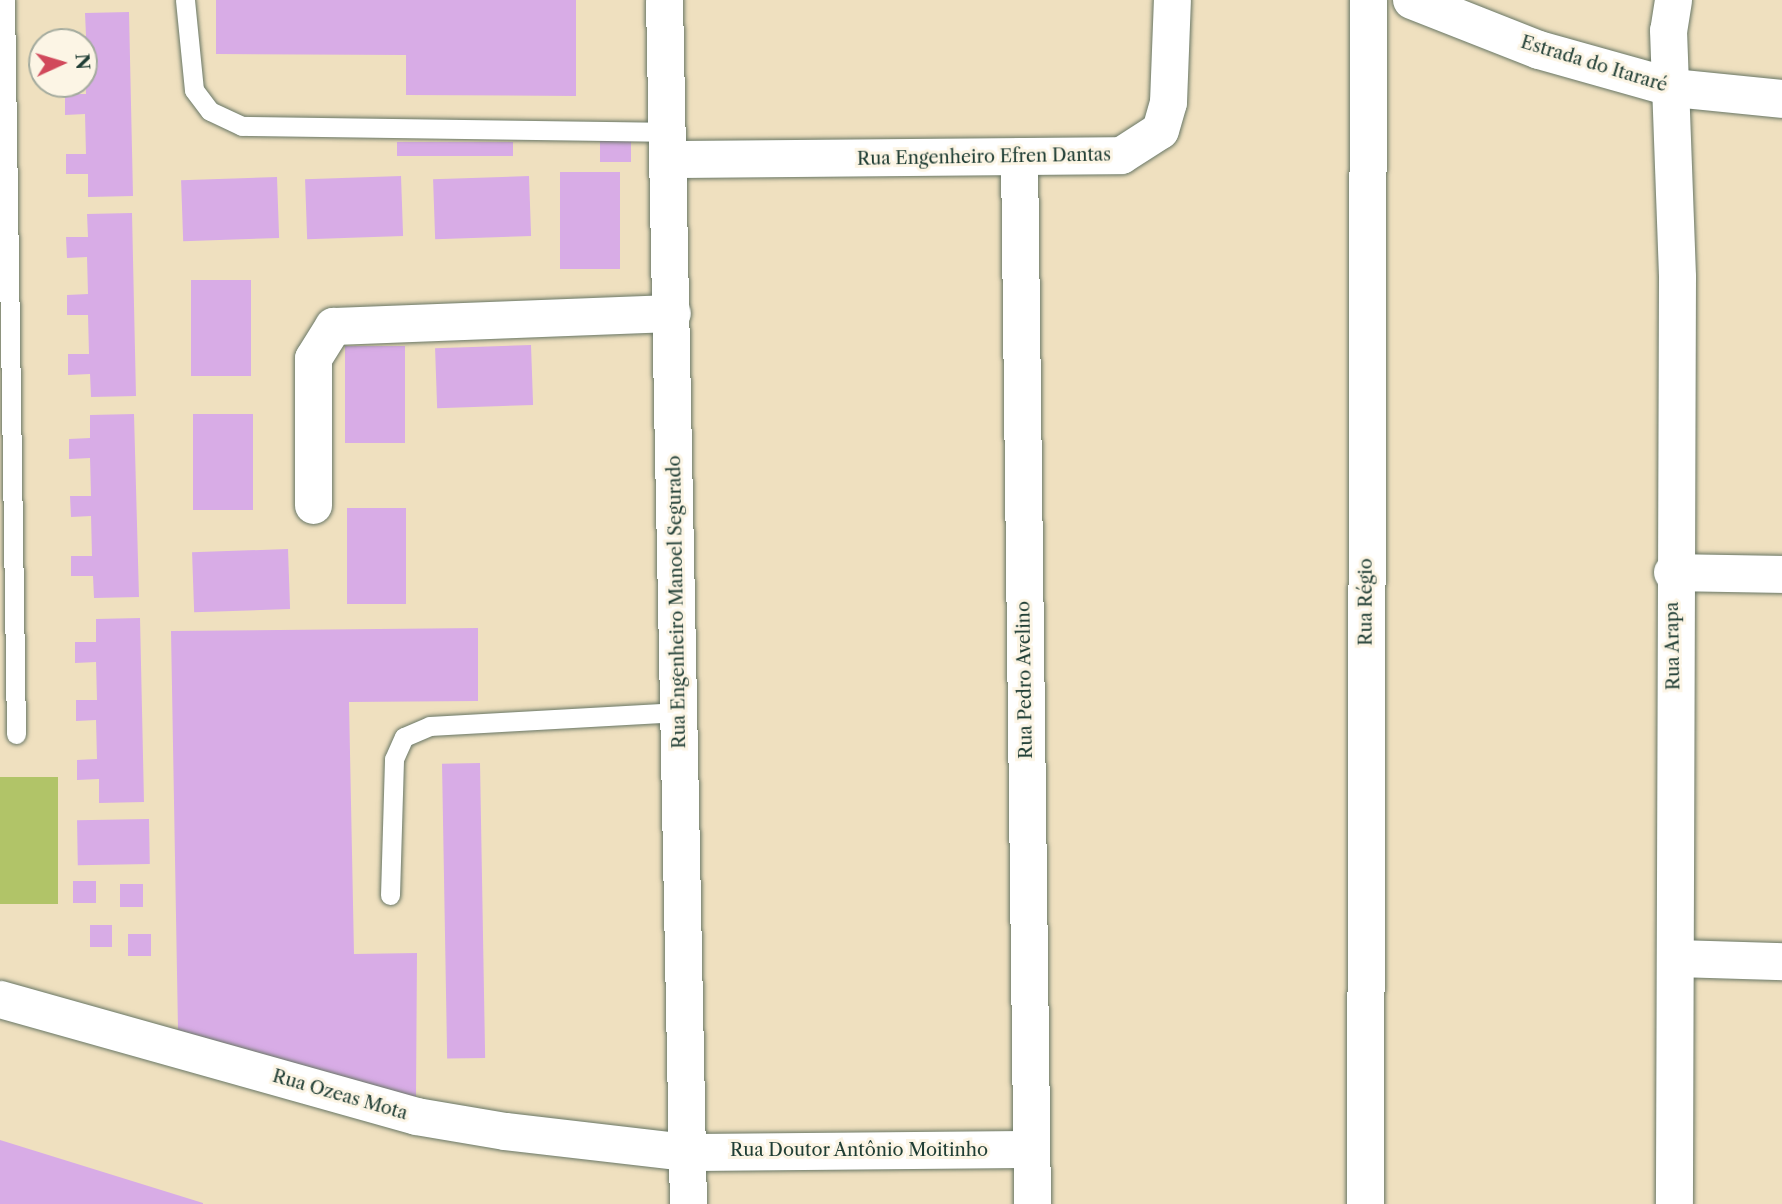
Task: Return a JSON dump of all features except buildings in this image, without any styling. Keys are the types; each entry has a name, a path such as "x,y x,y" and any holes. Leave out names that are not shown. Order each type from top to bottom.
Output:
{"main road":[{"name":"Estrada do Itararé","path":"1412,0 1539,50 1674,88 1782,99"}],"street":[{"name":"Rua Engenheiro Manoel Segurado","path":"664,0 688,1204"},
{"name":"Rua Engenheiro Efren Dantas","path":"668,146 1019,156 1121,155 1160,130 1168,102 1172,0"},
{"name":"Rua Régio","path":"1365,1204 1368,0"},
{"name":"Rua Arapa","path":"1673,0 1668,30 1674,88 1672,572 1678,958 1674,1204"},
{"name":"Rua Pedro Avelino","path":"1019,156 1032,1204"},
{"path":"313,505 313,358 333,326 672,313"},
{"path":"1672,572 1782,574"},
{"path":"1678,958 1782,961"},
{"name":"Rua Ozeas Mota","path":"0,999 416,1116 687,1152"},
{"name":"Rua Doutor Antônio Moitinho","path":"687,1152 1031,1149"}],"lane":[{"path":"5,0 16,734"},
{"path":"185,0 194,90 210,111 242,126 668,146"},
{"path":"390,895 394,759 404,737 430,726 679,712"}],"green space":[{"path":"0,777 58,777 58,904 0,904"}]}
